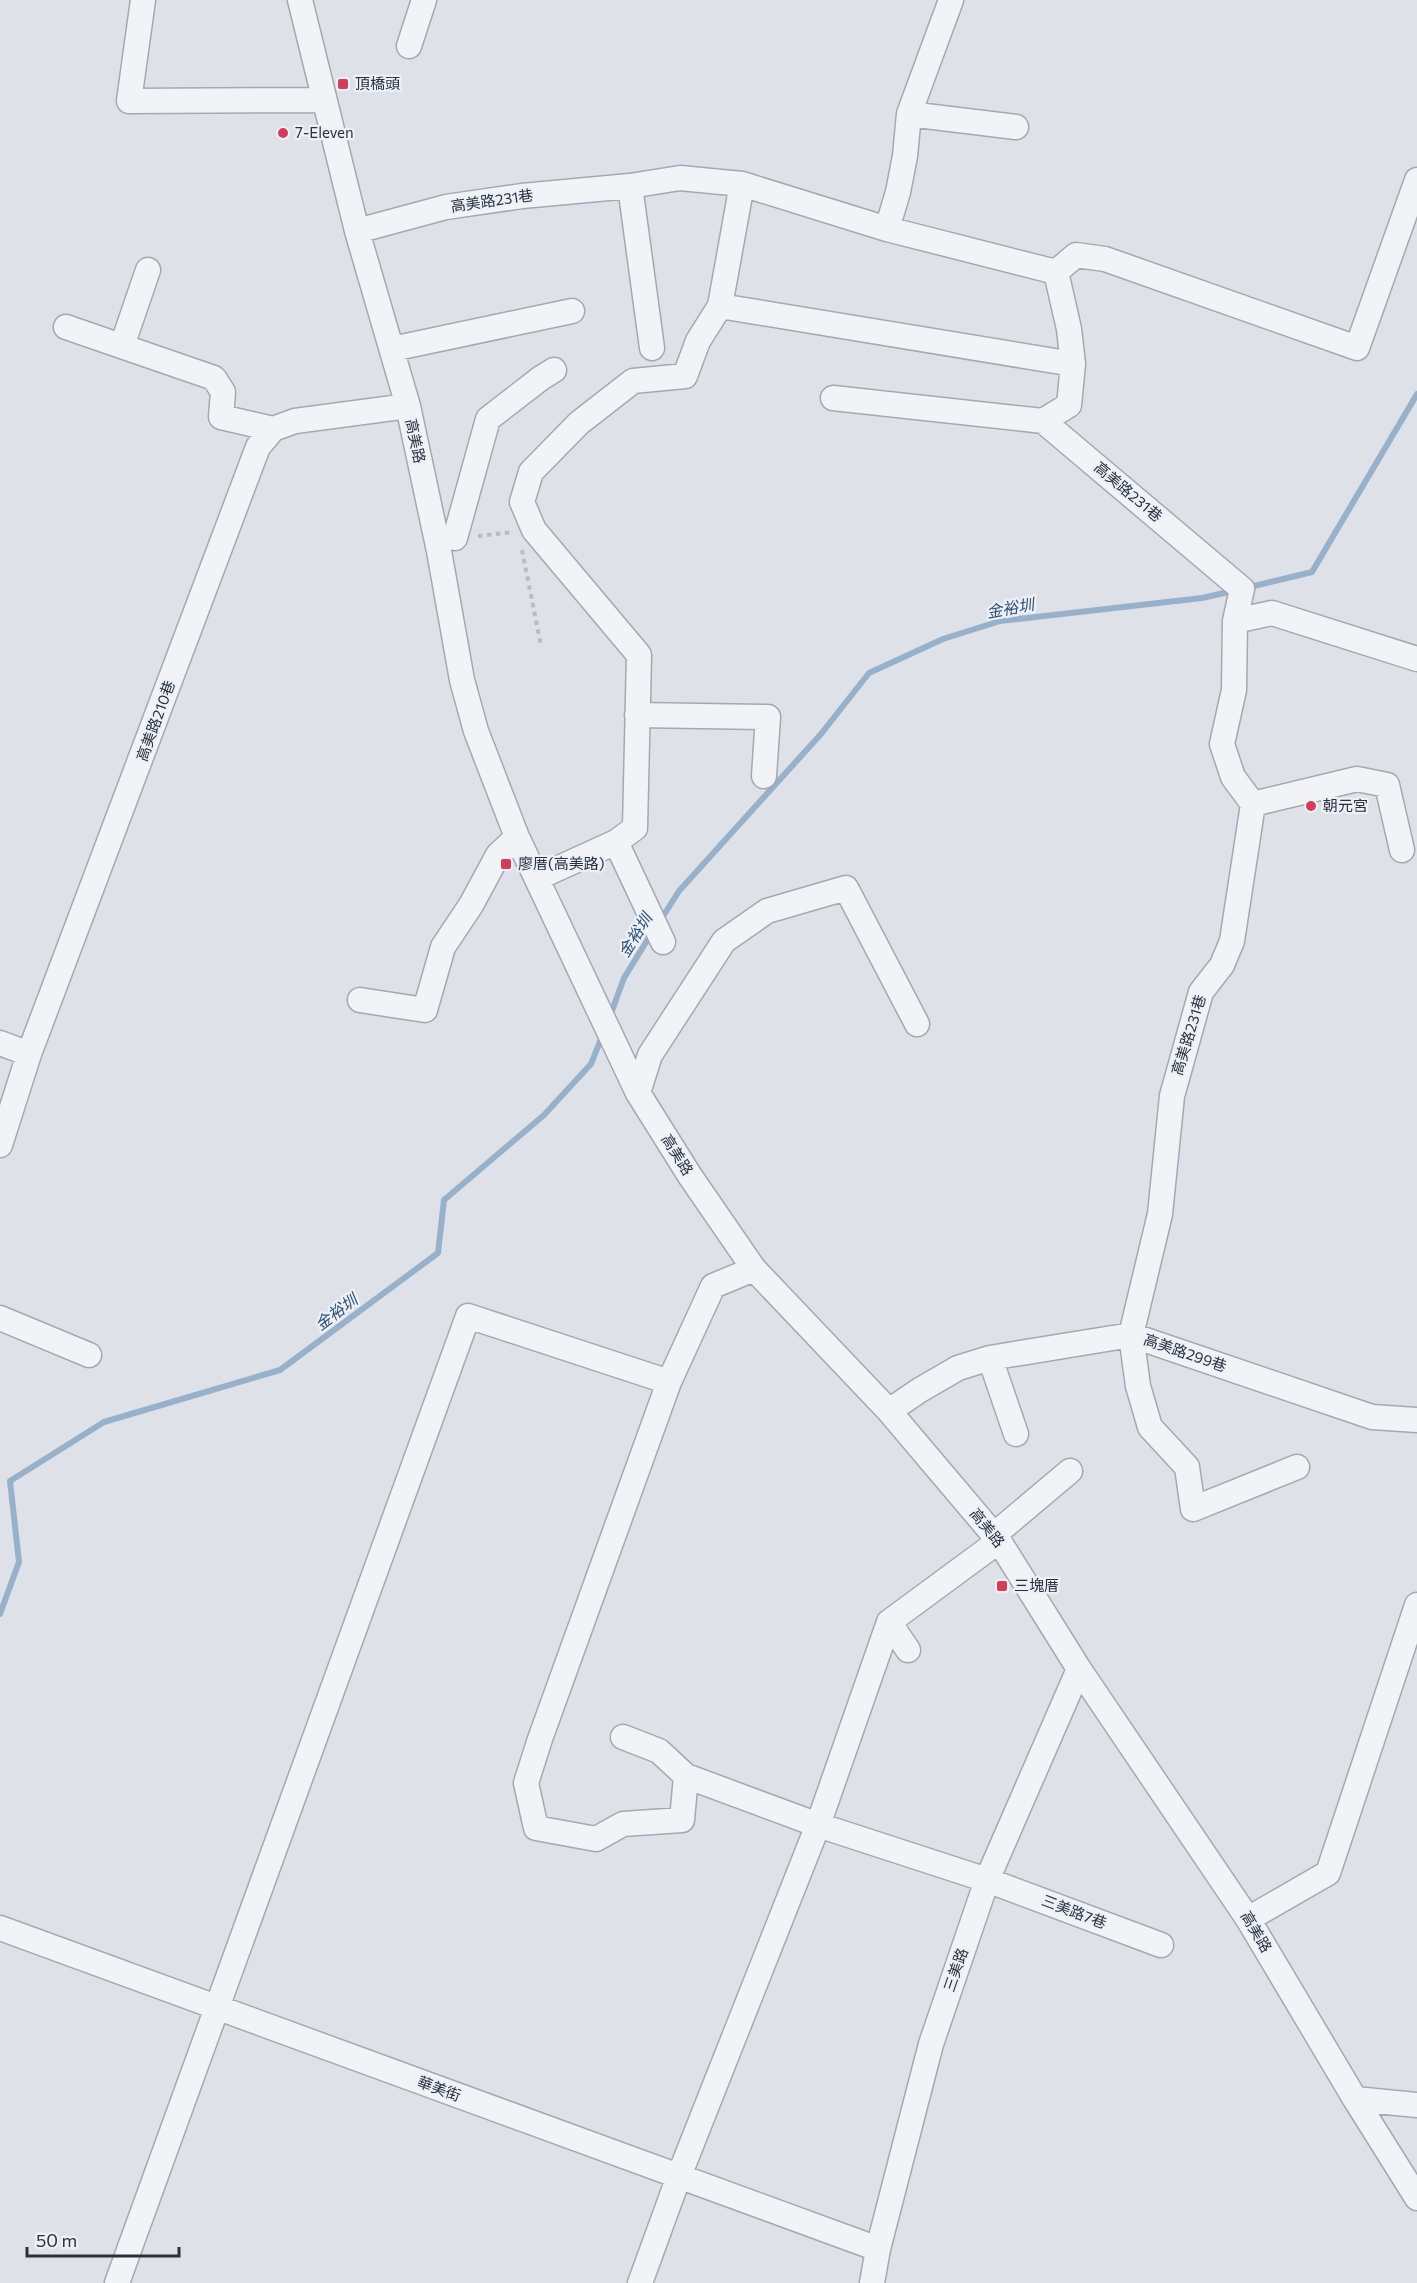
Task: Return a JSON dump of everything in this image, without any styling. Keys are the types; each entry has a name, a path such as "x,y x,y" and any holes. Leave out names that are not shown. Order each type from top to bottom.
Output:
{"street":[{"path":"143,0 129,101 324,100"},
{"name":"高美路","path":"300,0 357,231 408,406 439,551 462,680 476,731 517,837 638,1093 690,1176 754,1269 888,1411 996,1538 1079,1669 1248,1918 1355,2099 1417,2198"},
{"path":"409,46 424,0"},
{"path":"886,229 898,192 905,156 909,114 951,0"},
{"path":"909,114 1016,127"},
{"name":"高美路231巷","path":"357,231 447,207 680,178 742,184 886,229 1056,272"},
{"path":"833,398 1043,421 1069,405 1073,364 1069,329 1056,272 1076,255 1105,259 1357,348 1417,180"},
{"path":"537,878 616,842 635,828 639,655 526,531 522,502 531,472 579,423 633,381 685,376 698,341 720,306 742,184"},
{"path":"630,186 652,348"},
{"path":"123,346 148,270"},
{"path":"720,306 1073,364"},
{"path":"392,349 572,311"},
{"path":"66,327 214,378 223,392 221,417 273,429 295,421 408,406"},
{"path":"454,538 488,419 554,370"},
{"name":"高美路231巷","path":"1043,421 1242,589 1235,621 1234,690 1222,744 1233,777 1253,804 1232,941 1222,965 1201,992 1172,1096 1160,1214 1131,1335"},
{"name":"高美路210巷","path":"0,1145 29,1054 258,447 273,429"},
{"path":"1235,621 1272,613 1417,659"},
{"path":"636,715 768,717 764,776"},
{"path":"1253,804 1356,779 1387,785 1402,850"},
{"path":"360,1000 425,1010 443,947 471,905 498,855 517,837"},
{"path":"616,842 663,942"},
{"path":"638,1093 650,1055 724,941 767,911 846,888 917,1024"},
{"path":"0,1043 29,1054"},
{"path":"623,1737 659,1751 686,1776 682,1820 623,1824 596,1839 536,1828 526,1783 669,1382 713,1286 754,1269"},
{"path":"117,2283 468,1316 669,1382"},
{"path":"0,1318 89,1355"},
{"path":"1131,1335 1138,1386 1150,1427 1187,1467 1194,1509 1297,1467"},
{"name":"高美路299巷","path":"888,1411 958,1368 990,1358 1131,1335 1372,1417 1417,1419"},
{"path":"990,1358 1016,1434"},
{"path":"640,2283 679,2176 818,1825 889,1622 996,1538 1070,1471"},
{"path":"1248,1918 1328,1873 1417,1605"},
{"path":"889,1622 908,1650"},
{"name":"三美路","path":"872,2283 878,2249 931,2044 987,1880 1079,1669"},
{"name":"三美路7巷","path":"686,1776 818,1825 987,1880 1161,1945"},
{"name":"華美街","path":"0,1928 878,2249"},
{"path":"1355,2099 1417,2105"}],"path":[{"path":"454,538 526,531 541,646"}],"waterway":[{"name":"金裕圳","path":"1246,588 1312,572 1417,394"},
{"name":"金裕圳","path":"660,921 679,891 821,734 869,673 943,639 1000,621 1202,598 1233,591"},
{"name":"金裕圳","path":"610,1016 624,978 651,934"},
{"name":"金裕圳","path":"0,1614 19,1562 10,1481 104,1422 280,1370 438,1253 444,1200 544,1115 591,1064 603,1034"}],"place":[{"name":"頂橋頭","path":"343,84"},
{"name":"7-Eleven","path":"283,133"},
{"name":"朝元宮","path":"1311,806"},
{"name":"廖厝(高美路)","path":"506,864"},
{"name":"三塊厝","path":"1002,1586"}]}
